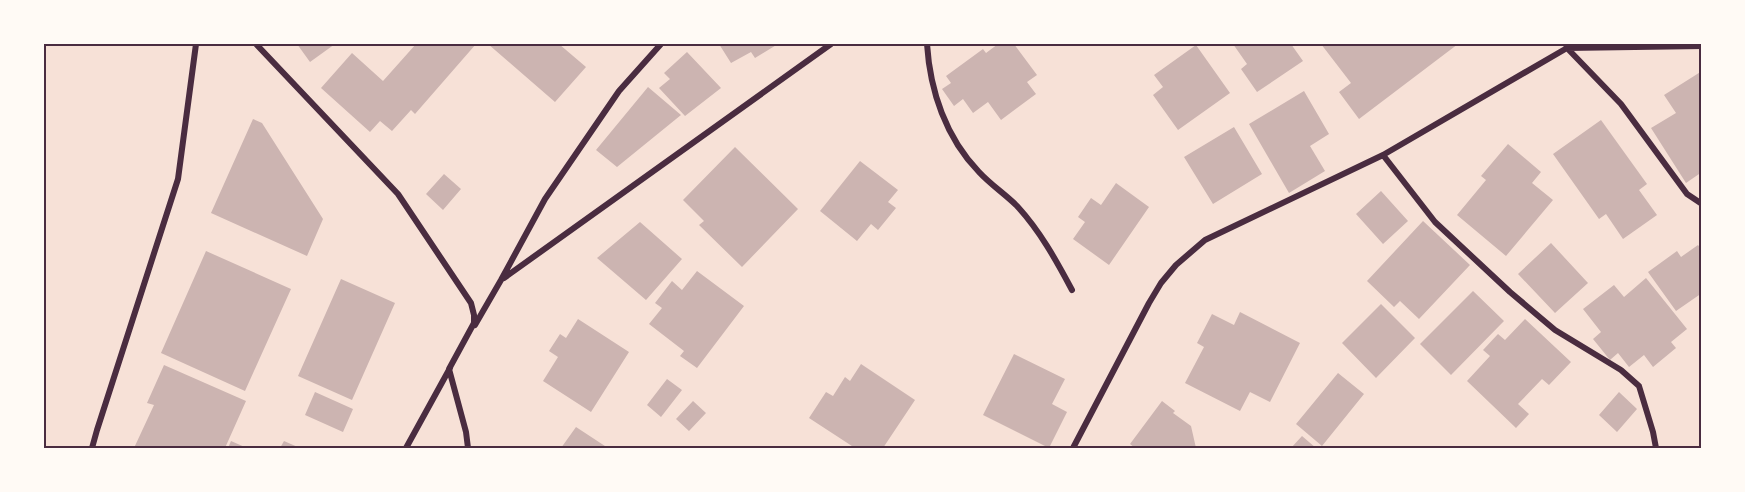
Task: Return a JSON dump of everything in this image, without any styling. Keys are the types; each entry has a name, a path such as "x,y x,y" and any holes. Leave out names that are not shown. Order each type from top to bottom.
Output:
{"street":[{"path":"92,448 178,179 196,44"},
{"path":"256,44 398,194 471,303 474,323 406,448"},
{"path":"468,448 449,369 545,199 620,91 661,44"},
{"path":"501,280 831,44"},
{"path":"927,44 928,61 937,104 959,146 979,172 1016,206 1046,242 1072,290"},
{"path":"1566,46 1621,104 1687,194 1701,204"},
{"path":"1073,448 1161,283 1176,265 1205,240 1383,155 1566,46 1701,46"},
{"path":"1383,155 1435,222 1510,292 1555,330 1621,370 1639,386 1656,448"}],"building":[{"path":"297,44 335,44 310,62"},
{"path":"416,44 476,44 415,114 411,110 392,131 380,121 370,132 321,88 352,53 383,81"},
{"path":"488,44 559,44 586,67 555,102"},
{"path":"719,44 778,44 755,58 751,52 731,63"},
{"path":"998,44 1014,44 1037,75 1027,82 1036,94 1001,120 988,102 973,113 963,99 954,106 942,89 951,83 946,76 983,49 986,53"},
{"path":"1233,44 1291,44 1303,61 1257,92 1241,69 1247,64"},
{"path":"1321,44 1458,44 1359,119 1339,92 1351,83"},
{"path":"1196,45 1230,93 1178,130 1153,95 1163,87 1154,75"},
{"path":"687,52 721,88 685,116 659,88 670,79 664,73"},
{"path":"1702,71 1702,172 1686,183 1651,128 1676,113 1664,95"},
{"path":"648,87 681,115 617,167 596,150"},
{"path":"1304,91 1329,134 1310,146 1325,171 1289,193 1249,124"},
{"path":"253,119 262,123 323,219 307,256 211,213"},
{"path":"1601,120 1647,184 1639,190 1657,215 1623,239 1606,214 1599,219 1553,154"},
{"path":"1234,127 1262,174 1213,204 1184,157"},
{"path":"1508,144 1541,172 1532,183 1553,200 1506,256 1457,215 1486,180 1481,176"},
{"path":"735,147 798,209 742,267 699,225 704,221 683,200"},
{"path":"860,161 898,190 888,202 896,208 878,230 871,224 857,241 820,211"},
{"path":"444,174 461,189 443,210 426,194"},
{"path":"1116,183 1149,207 1109,265 1073,239 1085,222 1078,217 1091,198 1101,205"},
{"path":"1381,191 1408,221 1383,244 1356,214"},
{"path":"1423,221 1470,265 1419,319 1400,301 1394,307 1367,281"},
{"path":"640,222 682,259 646,300 597,258"},
{"path":"1551,243 1588,283 1555,313 1518,274"},
{"path":"1698,245 1702,250 1702,293 1676,311 1648,272 1677,251 1681,257"},
{"path":"206,251 291,289 245,391 161,353"},
{"path":"697,271 744,306 697,368 680,356 684,351 649,324 662,308 655,303 672,281 682,290"},
{"path":"1646,278 1687,329 1671,342 1676,348 1653,367 1644,355 1629,367 1618,353 1610,360 1593,339 1601,332 1583,309 1614,285 1624,297"},
{"path":"341,279 395,303 352,400 298,376"},
{"path":"1473,291 1504,321 1451,375 1420,344"},
{"path":"1381,304 1415,338 1376,378 1342,343"},
{"path":"1240,312 1300,343 1270,402 1250,392 1240,411 1185,383 1204,347 1197,343 1212,314 1234,325"},
{"path":"578,319 629,352 591,412 543,381 558,357 549,351 560,334 566,338"},
{"path":"1525,319 1571,362 1549,385 1542,379 1518,404 1529,414 1516,428 1467,381 1490,356 1483,350 1498,334 1505,340"},
{"path":"1014,354 1065,379 1052,404 1067,412 1049,448 983,415"},
{"path":"861,364 915,400 883,448 855,448 809,418 826,392 833,396 845,377 850,381"},
{"path":"164,365 246,401 225,448 134,448 154,405 147,403"},
{"path":"1338,373 1364,394 1322,446 1296,424"},
{"path":"667,379 682,390 661,417 647,405"},
{"path":"315,392 353,409 343,432 305,415"},
{"path":"1619,392 1637,409 1617,432 1599,415"},
{"path":"693,401 706,413 689,431 676,419"},
{"path":"1162,401 1175,411 1173,413 1191,426 1196,448 1135,448 1130,444"},
{"path":"576,427 608,448 561,448"},
{"path":"1302,436 1316,448 1291,448"},
{"path":"231,441 247,448 228,448"},
{"path":"284,441 300,448 280,448"}]}
